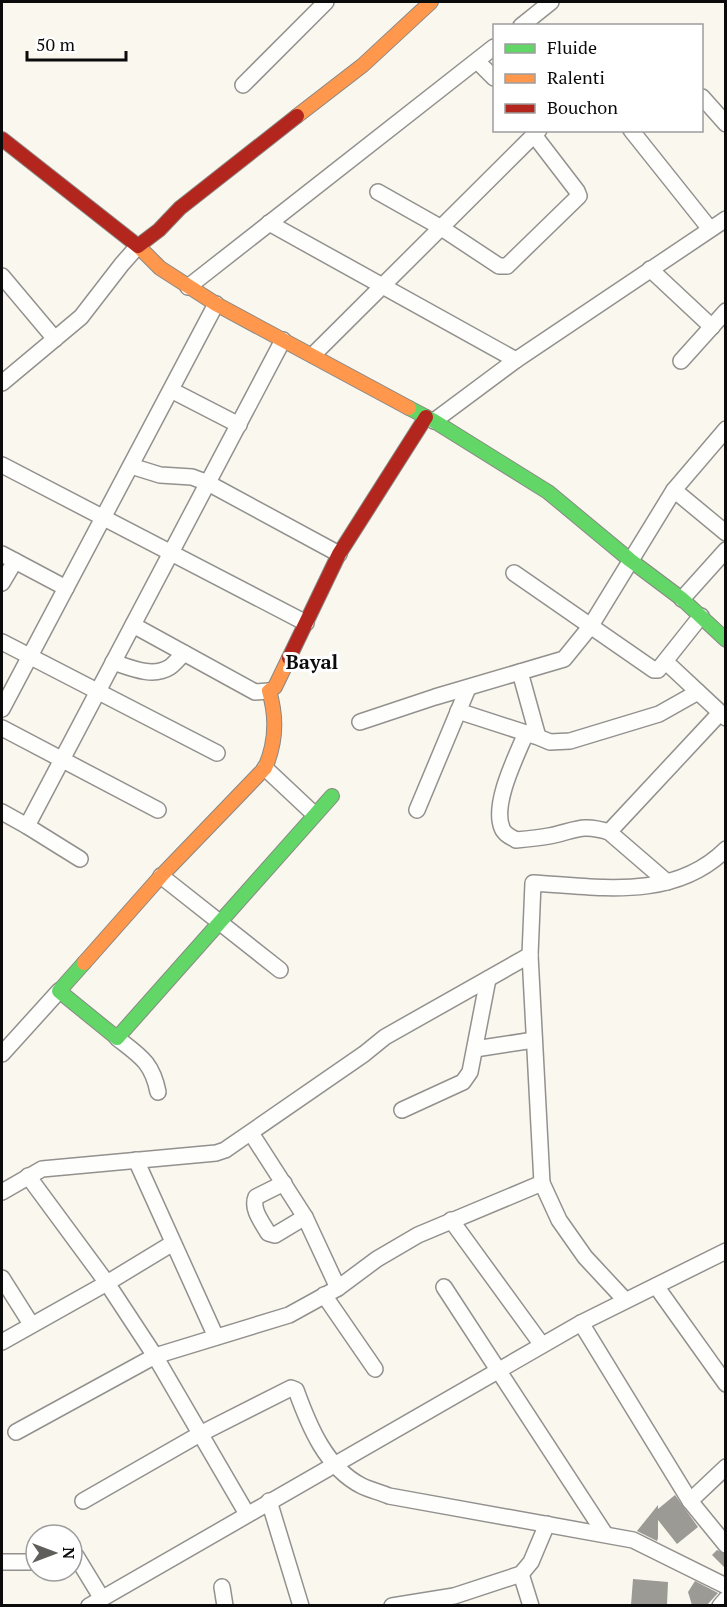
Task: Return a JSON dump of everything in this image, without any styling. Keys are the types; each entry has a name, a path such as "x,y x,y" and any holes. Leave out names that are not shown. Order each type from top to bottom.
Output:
{"street":[{"path":"243,85 326,2"},
{"path":"2,383 81,317 138,246 159,230 180,208 363,65 431,2"},
{"path":"524,24 551,2"},
{"path":"188,287 493,49"},
{"path":"477,62 493,76"},
{"path":"703,98 726,124"},
{"path":"633,132 710,229"},
{"path":"313,356 440,227 536,133 579,196 507,266 503,267 440,227 378,192"},
{"path":"2,138 138,246 160,268 188,287 430,419 548,492 630,560 682,599 726,640"},
{"path":"111,225 138,224 180,208"},
{"path":"133,625 255,692 269,691 275,687 339,554 430,419 726,219"},
{"path":"269,223 516,360"},
{"path":"650,269 712,327"},
{"path":"2,276 55,339"},
{"path":"2,709 216,304"},
{"path":"681,361 726,311"},
{"path":"27,826 283,340"},
{"path":"171,390 239,425"},
{"path":"360,722 564,659 590,627 674,490 726,429"},
{"path":"2,465 306,623"},
{"path":"131,466 160,475 192,477 208,483 339,554"},
{"path":"674,490 726,533"},
{"path":"682,599 726,550"},
{"path":"2,583 8,558 66,588"},
{"path":"514,573 654,670 658,670 666,662 701,616"},
{"path":"2,642 217,753"},
{"path":"113,662 136,670 156,672 170,667 184,653"},
{"path":"609,832 723,716 666,662"},
{"path":"520,672 532,735 502,797 499,817 503,831 516,840 585,827 609,832 668,882"},
{"path":"417,810 468,688"},
{"path":"2,1054 161,876 265,768 270,758 274,727 269,691"},
{"path":"458,711 550,742 570,741 659,714 698,692"},
{"path":"2,728 158,810"},
{"path":"265,768 314,814"},
{"path":"117,1038 332,796"},
{"path":"2,812 80,859"},
{"path":"625,1300 585,1257 559,1220 542,1183 530,955 533,883 623,888 668,882 686,878 705,867 726,849"},
{"path":"161,876 280,970"},
{"path":"2,1192 28,1176 46,1169 216,1153 230,1147 385,1037 530,955"},
{"path":"402,1110 464,1082 470,1072 488,979"},
{"path":"59,991 149,1064 159,1092"},
{"path":"475,1049 534,1040"},
{"path":"251,1132 304,1217 331,1292 375,1369"},
{"path":"136,1160 216,1337"},
{"path":"28,1176 107,1283 154,1356 247,1514"},
{"path":"284,1183 256,1197 254,1201 254,1207 268,1233 275,1235 304,1217"},
{"path":"16,1432 154,1356 290,1315 331,1292 399,1245 451,1220 542,1183"},
{"path":"451,1220 542,1346"},
{"path":"2,1342 173,1243"},
{"path":"84,1575 95,1601 581,1323 726,1251"},
{"path":"2,1278 31,1324"},
{"path":"656,1286 726,1384"},
{"path":"444,1287 604,1534"},
{"path":"581,1323 690,1501 726,1545"},
{"path":"84,1501 200,1434 291,1388 296,1390 307,1421 333,1464 360,1485 388,1496 633,1540 726,1586"},
{"path":"690,1501 726,1467"},
{"path":"269,1501 301,1605"},
{"path":"392,1605 454,1601 521,1574 531,1562 547,1524"},
{"path":"2,1562 24,1562"},
{"path":"521,1574 531,1605"},
{"path":"222,1587 225,1605"},
{"path":"720,1605 726,1599"}],"building":[{"path":"675,1495 698,1527 677,1544 658,1520 657,1541 637,1531 658,1505 658,1509"},
{"path":"717,1550 726,1554 726,1569 712,1555"},
{"path":"633,1579 668,1582 667,1605 631,1605"},
{"path":"695,1581 718,1593 707,1605 692,1605 688,1592"}],"traffic: fast":[{"path":"409,408 434,421 548,492 630,560 682,599 726,640"},
{"path":"84,963 59,991 117,1038 332,796"}],"traffic: slow":[{"path":"297,116 363,65 431,2"},
{"path":"138,246 160,268 216,304 409,408"},
{"path":"84,963 161,876 265,768 269,759 274,730 269,691 275,687 289,658"}],"traffic: jam":[{"path":"2,139 138,246 159,230 180,208 297,116"},
{"path":"289,658 339,554 426,417"}],"district":[{"name":"Bayal","path":"312,661"}]}
